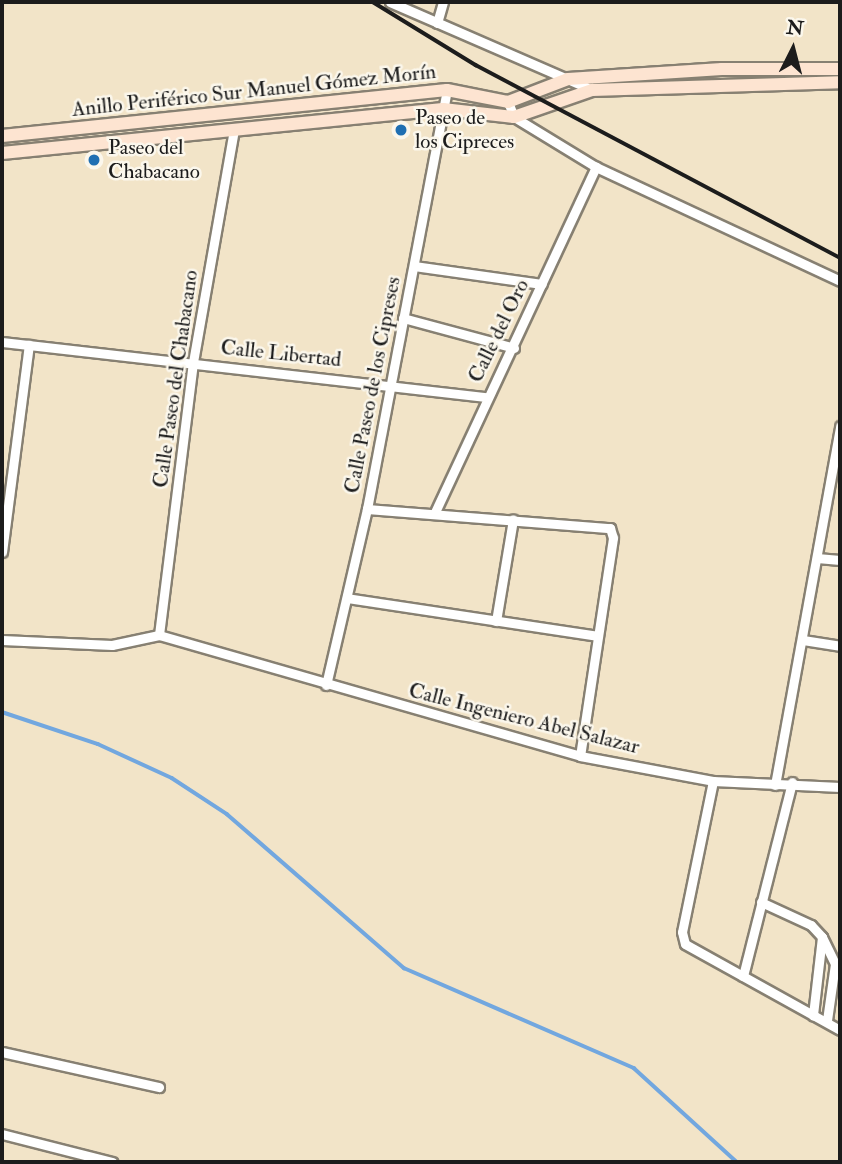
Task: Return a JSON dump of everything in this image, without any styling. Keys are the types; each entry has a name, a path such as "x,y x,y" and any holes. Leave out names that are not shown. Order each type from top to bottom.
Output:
{"street":[{"path":"390,2 592,90"},
{"path":"437,23 443,2"},
{"path":"840,69 722,69 568,79 508,102 514,117 596,167 840,281"},
{"name":"Anillo Periférico Sur Manuel Gómez Morín","path":"2,153 443,109 514,117 592,90 840,82"},
{"name":"Anillo Periférico Sur Manuel Gómez Morín","path":"2,136 447,90 508,102"},
{"name":"Calle Paseo de los Cipreses","path":"326,685 367,509 447,90"},
{"name":"Calle Paseo del Chabacano","path":"159,635 193,362 234,129"},
{"name":"Calle del Oro","path":"435,512 486,397 514,348 596,167"},
{"path":"414,266 542,285"},
{"path":"403,318 514,348"},
{"name":"Calle Libertad","path":"2,342 486,397"},
{"path":"2,552 29,345"},
{"path":"775,785 840,426"},
{"path":"367,509 435,512 610,528 613,538 580,756"},
{"path":"496,621 513,519"},
{"path":"817,558 840,560"},
{"path":"346,598 597,636"},
{"path":"2,640 112,645 159,635"},
{"name":"Calle Ingeniero Abel Salazar","path":"159,635 580,756 712,780 775,785 792,782 840,787"},
{"path":"803,640 840,646"},
{"path":"712,780 682,932 685,944 813,1015 827,1020 840,1030"},
{"path":"743,976 792,782"},
{"path":"761,902 811,925 822,937 835,964 827,1020"},
{"path":"813,1015 822,937"},
{"path":"2,1052 159,1087"},
{"path":"2,1133 112,1162"}],"waterway":[{"path":"2,712 98,744 172,778 227,814 404,968 634,1068 737,1162"}],"railway":[{"path":"373,2 476,65 840,258"}],"place":[{"name":"Paseo de los Cipreces","path":"401,130"},
{"name":"Paseo del Chabacano","path":"94,160"}]}
